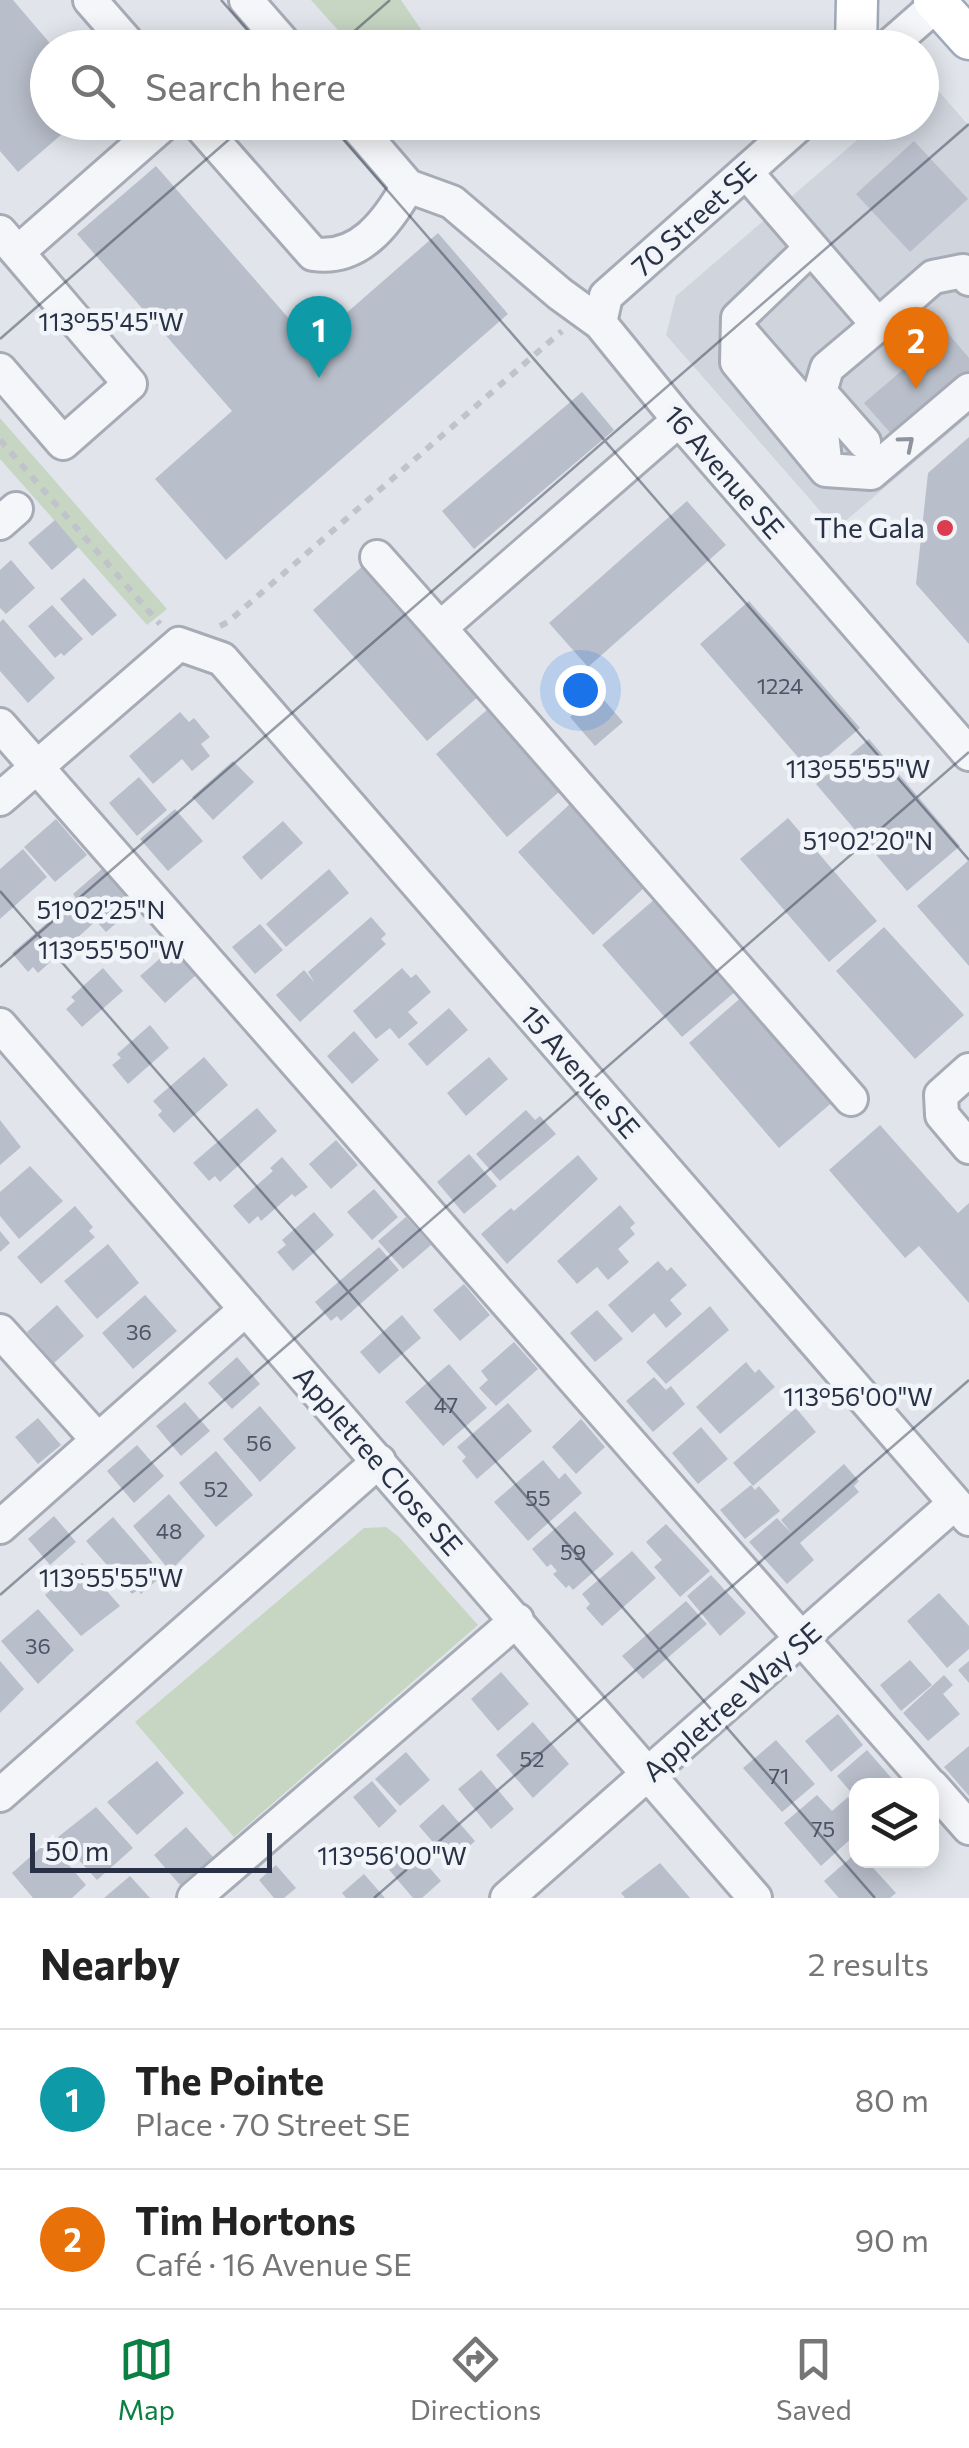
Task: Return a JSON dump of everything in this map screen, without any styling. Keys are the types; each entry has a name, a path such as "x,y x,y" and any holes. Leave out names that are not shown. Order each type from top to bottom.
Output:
{"main road":[{"path":"856,0 856,30"},
{"path":"938,1 969,39"}],"street":[{"path":"90,0 116,30"},
{"path":"246,0 272,30"},
{"path":"907,30 938,1"},
{"path":"0,370 63,443 130,384 9,242 142,140"},
{"path":"213,140 313,254 330,257 350,252 393,212 408,186 368,140"},
{"name":"70 Street SE","path":"600,324 606,296 782,140"},
{"path":"746,172 878,325"},
{"name":"16 Avenue SE","path":"408,186 452,202 600,324 678,420 969,754"},
{"path":"811,248 738,318 737,362 826,470 872,473 969,390"},
{"path":"864,442 820,392 828,368 933,277 963,271 969,278"},
{"path":"440,628 678,420"},
{"path":"377,557 851,1099"},
{"path":"0,799 179,644"},
{"name":"15 Avenue SE","path":"179,644 222,660 962,1511"},
{"path":"0,724 924,1778"},
{"name":"Appletree Close SE","path":"0,1025 755,1898"},
{"path":"969,1070 941,1095 942,1115 969,1146"},
{"path":"0,1526 246,1309"},
{"path":"0,1330 97,1439"},
{"path":"0,1795 379,1461"},
{"name":"Appletree Way SE","path":"507,1898 802,1641 962,1511"},
{"path":"194,1898 517,1620"},
{"path":"939,1795 969,1828"}],"path":[{"path":"0,440 179,644 228,622 567,330"}],"shaded area":[{"path":"939,92 969,126 969,416 836,529 666,335 676,296 857,140 939,140"}],"green space":[{"path":"311,0 401,0 421,30 338,30"},
{"path":"0,418 167,609 147,625 0,459"},
{"path":"386,1527 478,1625 234,1837 135,1722 364,1528"}],"building":[{"path":"0,0 13,0 39,30 30,30 30,140 55,140 18,172 0,151"},
{"path":"914,141 968,199 910,252 856,194"},
{"path":"156,166 311,344 438,233 508,314 226,560 155,479 232,411 77,234"},
{"path":"947,332 969,358 969,375 895,438 864,403"},
{"path":"582,392 614,430 474,549 442,511"},
{"name":"The Gala","path":"969,437 969,644 916,584 928,473"},
{"path":"687,501 726,545 588,667 549,623"},
{"path":"55,520 78,547 52,570 28,543"},
{"path":"11,560 35,588 6,614 0,608 0,570"},
{"path":"365,564 479,696 427,741 313,610"},
{"path":"84,578 117,615 92,636 60,599"},
{"path":"749,601 860,728 810,771 700,644"},
{"path":"52,605 83,639 64,656 61,653 55,658 28,626"},
{"path":"3,619 55,678 28,703 0,671"},
{"path":"598,693 623,722 595,746 570,717"},
{"path":"488,709 559,792 507,837 436,754"},
{"path":"180,712 189,722 194,718 210,737 201,744 210,756 192,771 182,759 153,784 129,756"},
{"path":"869,739 960,846 907,891 816,784"},
{"path":"233,761 254,782 213,820 192,797"},
{"path":"139,777 167,810 137,836 109,803"},
{"path":"570,804 645,887 593,935 518,852"},
{"path":"175,809 203,841 168,871 140,839"},
{"path":"788,818 877,921 829,962 740,859"},
{"path":"56,819 87,855 55,882 24,847"},
{"path":"283,821 303,843 261,880 242,857"},
{"path":"23,849 47,877 0,919 0,869"},
{"path":"969,860 969,966 917,906"},
{"path":"103,868 136,906 106,932 96,921 38,973 33,967 28,972 12,953 76,898 73,894"},
{"path":"329,869 349,893 286,947 266,924"},
{"path":"656,898 736,991 682,1037 602,945"},
{"path":"371,917 386,934 381,939 386,944 300,1022 276,995 304,970 315,983 308,972"},
{"path":"260,924 283,950 255,974 232,947"},
{"path":"884,927 964,1015 915,1059 836,971"},
{"path":"172,948 196,975 165,1003 140,976"},
{"path":"103,968 123,991 82,1027 66,1009 75,1001 71,997"},
{"path":"402,968 411,978 416,974 431,992 408,1012 418,1023 399,1039 390,1028 376,1039 353,1011"},
{"path":"744,995 835,1100 779,1148 689,1043"},
{"path":"449,1008 468,1030 427,1066 408,1044"},
{"path":"150,1025 169,1048 128,1084 112,1065 121,1058 117,1054"},
{"path":"354,1031 379,1060 352,1084 327,1056"},
{"path":"204,1057 228,1085 174,1133 158,1115 162,1111 153,1101"},
{"path":"489,1057 508,1079 466,1116 447,1093"},
{"path":"257,1108 277,1131 220,1182 215,1176 209,1181 193,1163"},
{"path":"526,1110 535,1120 540,1116 556,1134 500,1181 476,1154"},
{"path":"0,1120 21,1147 0,1165"},
{"path":"880,1125 958,1213 969,1203 969,1303 919,1246 905,1258 829,1170"},
{"path":"336,1140 358,1165 331,1189 309,1164"},
{"path":"469,1154 497,1186 464,1214 437,1182"},
{"path":"578,1155 598,1179 507,1264 481,1234 511,1208 514,1211"},
{"path":"282,1157 308,1187 295,1197 292,1194 261,1221 258,1216 249,1224 233,1206 273,1171 270,1168"},
{"path":"30,1166 63,1201 19,1239 0,1216 0,1192"},
{"path":"374,1189 398,1217 372,1240 347,1212"},
{"path":"620,1205 635,1223 630,1228 635,1234 618,1249 629,1262 608,1280 597,1267 577,1284 557,1261"},
{"path":"75,1206 93,1227 89,1231 95,1237 41,1284 17,1257"},
{"path":"314,1212 334,1235 293,1271 277,1252 286,1245 282,1240"},
{"path":"406,1217 431,1245 403,1269 378,1241"},
{"path":"0,1231 10,1243 0,1252"},
{"path":"108,1244 139,1283 97,1319 64,1281"},
{"path":"379,1247 399,1270 341,1321 337,1316 331,1321 315,1302"},
{"path":"658,1261 667,1271 671,1267 687,1285 670,1300 682,1314 666,1328 654,1313 632,1333 608,1305"},
{"path":"464,1284 490,1315 460,1341 433,1310"},
{"path":"145,1295 177,1331 133,1369 102,1333"},
{"path":"57,1305 84,1336 54,1363 27,1332"},
{"path":"710,1306 729,1330 666,1384 646,1362"},
{"path":"597,1310 623,1339 595,1362 570,1333"},
{"path":"402,1315 421,1338 379,1374 360,1352"},
{"path":"514,1342 538,1369 496,1406 479,1388 488,1380 481,1371"},
{"path":"237,1357 260,1384 232,1409 208,1383"},
{"path":"746,1362 755,1373 759,1369 775,1387 720,1434 696,1407"},
{"path":"449,1364 487,1408 443,1446 405,1402"},
{"path":"654,1377 666,1390 671,1386 685,1404 653,1432 626,1401"},
{"path":"185,1402 210,1431 181,1456 156,1426"},
{"path":"508,1403 532,1431 477,1479 462,1461 466,1457 457,1447"},
{"path":"260,1406 296,1448 260,1482 223,1439"},
{"path":"796,1408 816,1432 753,1486 733,1463"},
{"path":"38,1418 61,1445 38,1464 15,1437"},
{"path":"581,1419 605,1447 576,1474 552,1447"},
{"path":"701,1427 728,1459 698,1484 672,1453"},
{"path":"137,1445 164,1476 134,1503 107,1471"},
{"path":"216,1451 253,1495 216,1527 179,1483"},
{"path":"543,1460 559,1479 565,1473 582,1493 528,1541 494,1502"},
{"path":"844,1464 859,1481 854,1486 859,1492 800,1543 814,1560 787,1584 749,1542 777,1518 793,1535 781,1520"},
{"path":"751,1485 755,1490 759,1486 780,1511 745,1539 720,1510"},
{"path":"169,1494 205,1536 170,1571 133,1526"},
{"path":"575,1511 614,1554 573,1590 569,1585 566,1588 553,1574 557,1571 551,1564 547,1567 532,1549"},
{"path":"54,1516 76,1542 50,1565 28,1539"},
{"path":"113,1517 163,1575 141,1594 138,1590 132,1594 86,1541"},
{"path":"666,1524 710,1571 680,1597 654,1567 662,1560 646,1542"},
{"path":"632,1551 656,1578 602,1626 586,1608 590,1604 582,1594"},
{"path":"82,1563 120,1606 81,1636 45,1595"},
{"path":"711,1575 746,1613 720,1636 687,1596"},
{"path":"939,1593 969,1626 969,1649 947,1668 907,1621"},
{"path":"686,1601 707,1624 643,1679 622,1656"},
{"path":"38,1609 74,1650 38,1684 1,1641"},
{"path":"910,1660 932,1685 901,1711 880,1685"},
{"path":"0,1661 24,1689 0,1713"},
{"path":"969,1661 969,1683 958,1670"},
{"path":"501,1672 529,1704 498,1731 471,1699"},
{"path":"944,1675 953,1685 943,1694 960,1714 928,1741 903,1713"},
{"path":"838,1714 863,1745 831,1772 805,1741"},
{"path":"533,1722 569,1764 533,1798 496,1755"},
{"path":"776,1740 815,1784 782,1812 743,1768"},
{"path":"969,1746 969,1796 944,1767"},
{"path":"867,1750 891,1778 849,1778 849,1790 837,1776"},
{"path":"406,1752 430,1780 400,1806 375,1779"},
{"path":"157,1761 184,1793 137,1835 107,1802"},
{"path":"481,1770 514,1809 491,1829 458,1789"},
{"path":"372,1781 397,1811 379,1828 353,1797"},
{"path":"817,1795 832,1811 849,1798 849,1840 821,1866 784,1823"},
{"path":"443,1804 475,1841 451,1863 419,1826"},
{"path":"96,1807 133,1848 97,1880 58,1837"},
{"path":"186,1827 213,1857 180,1885 154,1855"},
{"path":"48,1841 86,1885 72,1898 33,1898 12,1873"},
{"path":"409,1844 441,1881 422,1898 413,1898 385,1865"},
{"path":"849,1859 849,1868 873,1868 896,1893 890,1898 839,1898 824,1881"},
{"path":"660,1863 690,1898 625,1898 621,1893"},
{"path":"276,1865 296,1888 284,1898 274,1898 259,1880"},
{"path":"364,1874 385,1898 346,1898 342,1893"},
{"path":"130,1876 150,1898 104,1898"}],"place":[{"name":"The Pointe","path":"319,378"},
{"name":"Tim Hortons","path":"916,389"},
{"name":"The Gala","path":"945,528"}]}
